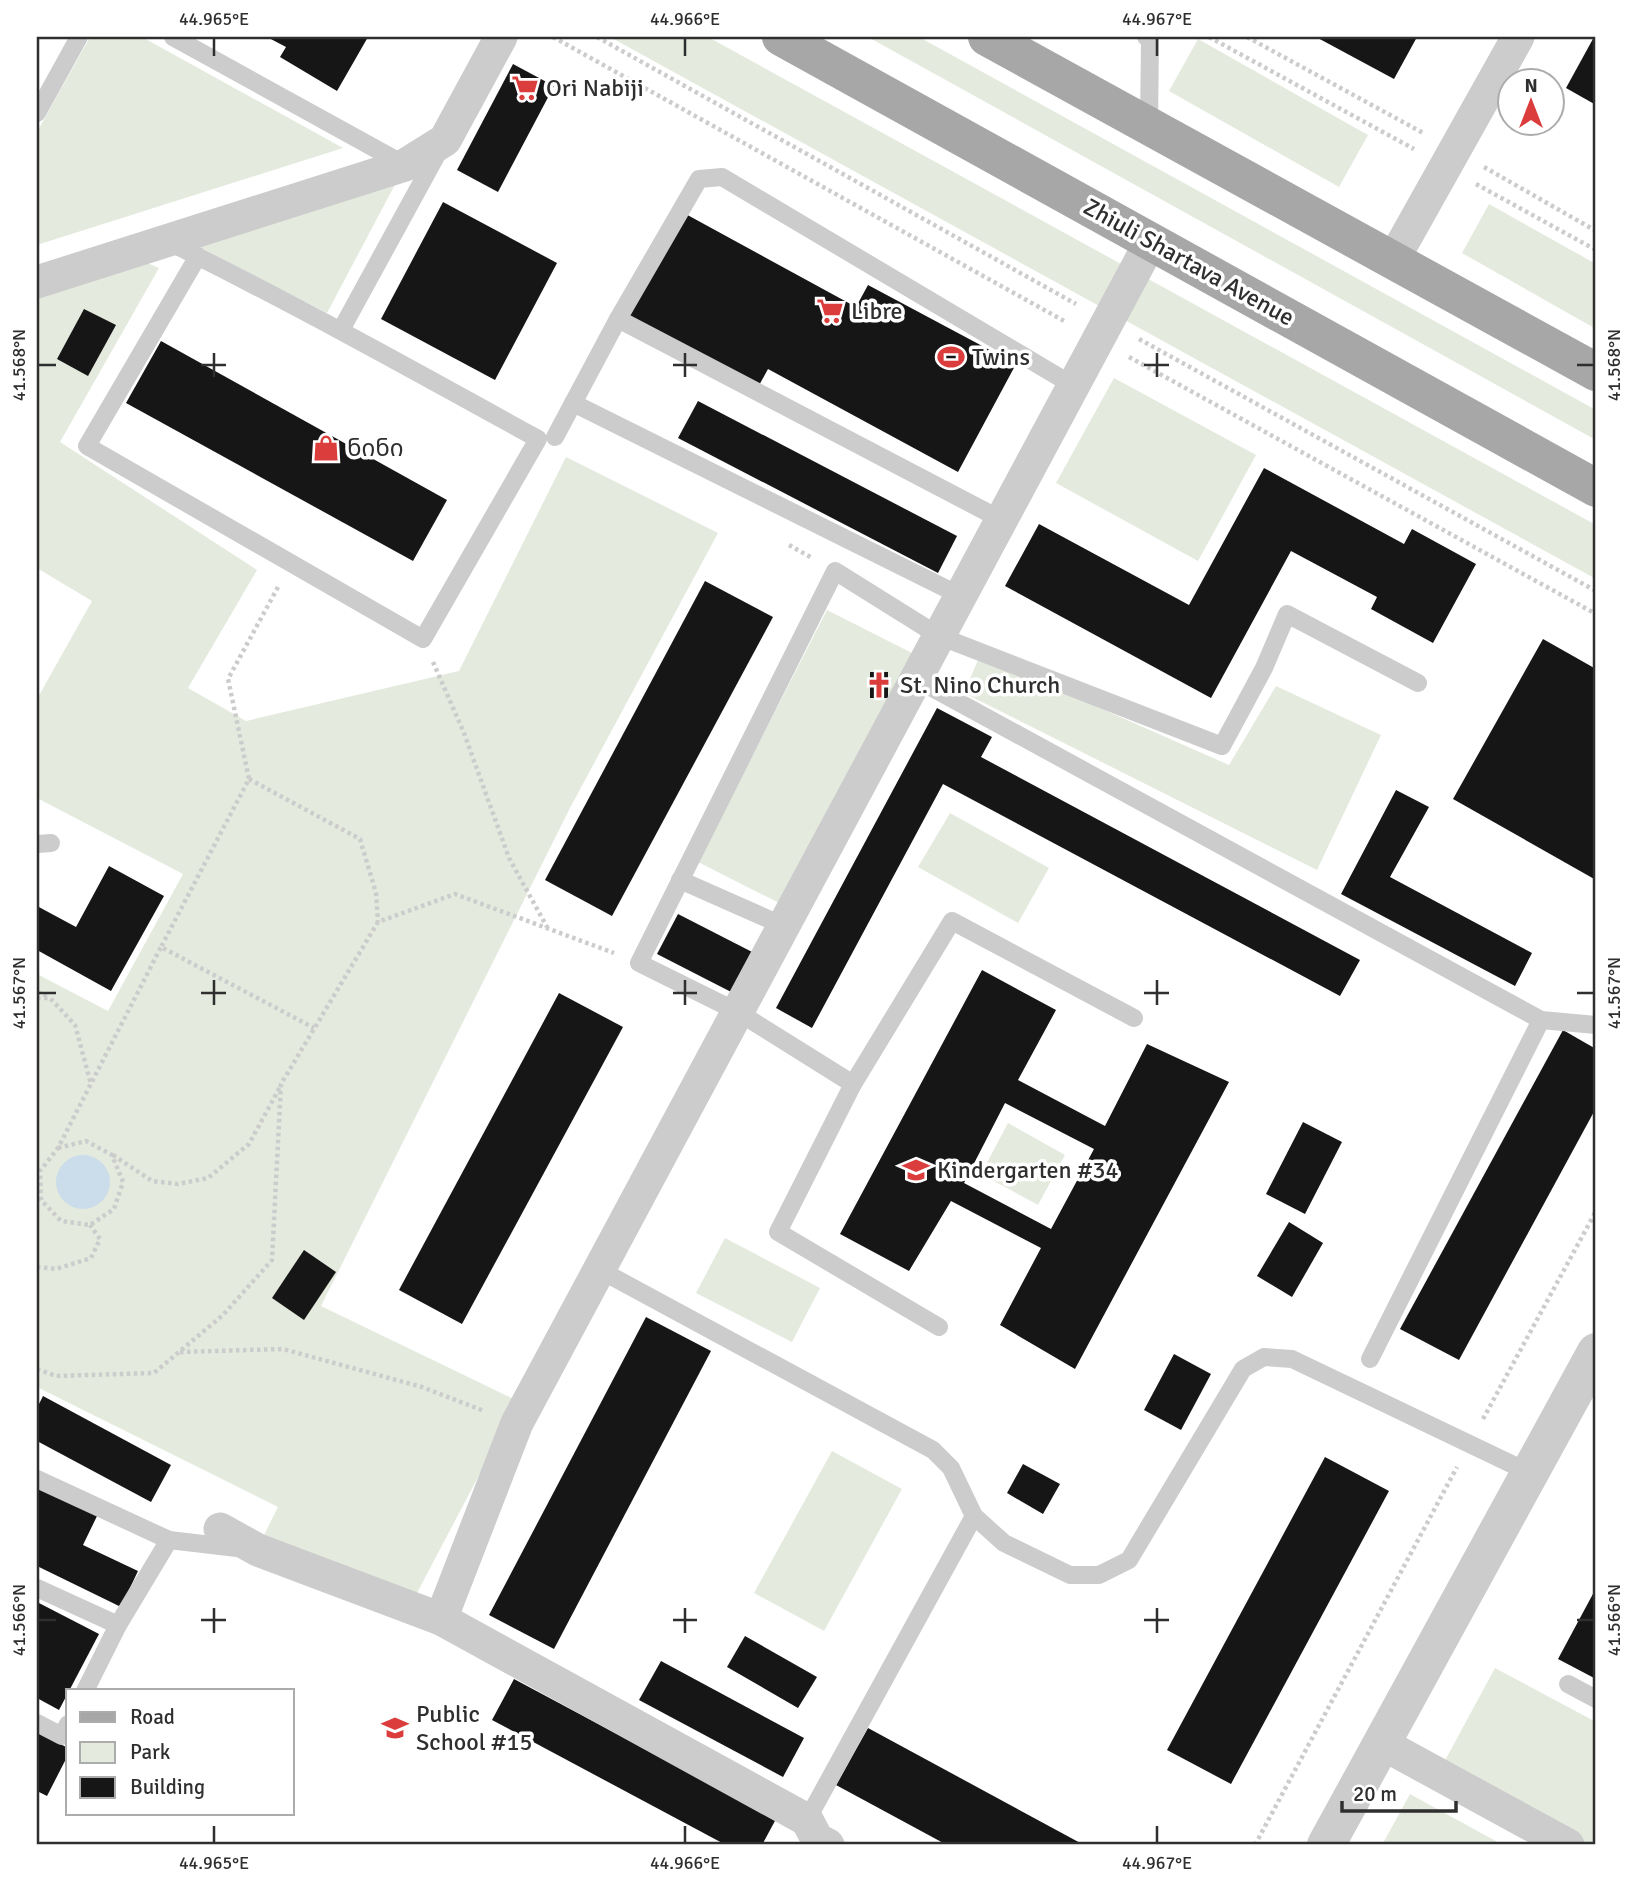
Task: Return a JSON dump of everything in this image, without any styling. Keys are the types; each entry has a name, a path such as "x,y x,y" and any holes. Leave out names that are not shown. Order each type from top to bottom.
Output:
{"main road":[{"name":"Zhiuli Shartava Avenue","path":"781,37 1596,488"},
{"path":"987,37 1596,372"}],"street":[{"path":"37,282 405,165 445,140 501,37"},
{"path":"1393,260 1518,37"},
{"path":"441,1619 517,1423 1151,241"},
{"path":"1326,1845 1596,1352"},
{"path":"220,1529 258,1550 441,1619 800,1833 828,1845"},
{"path":"1381,1744 1569,1845"}],"lane":[{"path":"37,113 79,37"},
{"path":"173,37 405,165"},
{"path":"1146,37 1150,39 1149,126"},
{"path":"341,330 445,140"},
{"path":"555,437 618,319 699,178 722,177 1073,386"},
{"path":"167,241 198,256 341,330 538,439 422,639 87,446 198,256"},
{"path":"618,319 1002,520"},
{"path":"573,403 961,596"},
{"path":"853,1084 738,1012 639,963 835,571 939,636 1222,746 1264,668 1287,614 1418,683"},
{"path":"916,680 1541,1020 1596,1025"},
{"path":"680,880 784,926"},
{"path":"939,1327 778,1232 853,1084 952,920 1134,1018"},
{"path":"1370,1359 1541,1020"},
{"path":"600,1270 933,1450 951,1468 974,1516 1004,1543 1070,1575 1099,1575 1129,1560 1243,1369 1264,1357 1292,1359 1530,1473"},
{"path":"37,1479 169,1540 258,1550"},
{"path":"800,1833 974,1516"},
{"path":"86,1689 118,1625 169,1540"},
{"path":"37,1588 118,1625"},
{"path":"1568,1685 1596,1699"},
{"path":"37,1723 62,1736 66,1728"}],"path":[{"path":"1209,37 1596,250"},
{"path":"112,1155 123,1182 114,1209 90,1225 61,1221 41,1200 40,1171 58,1148 250,779 228,679 291,563"},
{"path":"422,639 464,733 509,858 547,928"},
{"path":"58,1148 86,1142 152,1181 178,1184 208,1178 248,1144 378,922 376,893 360,839 250,779"},
{"path":"378,922 455,894 639,963"},
{"path":"161,947 314,1028"},
{"path":"37,992 50,998 75,1025 91,1084"},
{"path":"37,998 50,998"},
{"path":"37,1369 56,1376 154,1373 223,1315 272,1260 281,1084"},
{"path":"1255,1845 1596,1211"},
{"path":"37,1267 56,1269 91,1258 100,1239 90,1225"},
{"path":"179,1352 283,1349 422,1387 517,1423"}],"green space":[{"path":"90,37 142,37 343,148 37,245 37,132"},
{"path":"610,37 708,37 1596,525 1596,579"},
{"path":"868,37 919,37 1596,410 1596,440"},
{"path":"1198,39 1368,135 1339,187 1169,91"},
{"path":"398,179 327,313 194,244"},
{"path":"1489,204 1596,264 1596,329 1462,253"},
{"path":"131,256 159,268 60,442 257,570 188,688 246,721 459,671 566,457 718,533 570,808 321,1306 518,1401 406,1614 262,1539 278,1507 39,1388 37,1391 37,974 108,1011 183,874 37,798 37,699 92,601 37,568 37,289"},
{"path":"1114,378 1256,455 1198,561 1056,483"},
{"path":"827,610 914,654 785,906 698,862"},
{"path":"980,655 1229,765 1276,686 1381,735 1317,870 964,693"},
{"path":"950,813 1049,868 1018,923 918,867"},
{"path":"1008,1123 1065,1155 1038,1205 981,1174"},
{"path":"725,1238 820,1288 792,1342 696,1293"},
{"path":"832,1451 902,1489 824,1631 754,1593"},
{"path":"1495,1668 1596,1722 1596,1845 1590,1845 1442,1766"},
{"path":"1410,1794 1503,1845 1382,1845"}],"water":[{"path":"83,1155 102,1163 110,1182 102,1201 83,1209 64,1201 56,1182 64,1163"}],"building":[{"path":"267,37 368,37 337,91 280,57 286,47"},
{"path":"1316,37 1417,37 1394,79"},
{"path":"1594,37 1596,37 1596,105 1566,88"},
{"path":"513,64 554,86 498,192 457,170"},
{"path":"443,202 557,263 495,380 381,319"},
{"path":"682,212 856,307 868,285 1016,364 958,472 768,369 757,389 625,317"},
{"path":"84,309 116,325 88,376 57,359"},
{"path":"161,341 447,500 413,561 126,403"},
{"path":"698,401 957,536 938,573 678,438"},
{"path":"1264,468 1404,544 1412,529 1476,564 1433,643 1371,609 1377,597 1291,551 1211,698 1005,586 1039,524 1189,605"},
{"path":"705,581 773,617 612,916 545,880"},
{"path":"1543,639 1596,669 1596,880 1453,799"},
{"name":"St. Nino Church","path":"870,672 888,672 888,698 870,698"},
{"path":"937,708 992,737 981,757 1360,960 1340,996 943,784 812,1028 776,1008"},
{"path":"1396,790 1429,807 1390,877 1532,953 1515,986 1341,894"},
{"path":"109,866 164,896 111,991 37,950 37,906 76,927"},
{"path":"678,914 758,955 737,995 657,954"},
{"path":"982,970 1056,1010 1018,1080 1105,1126 1147,1044 1229,1082 1075,1369 1000,1325 1041,1248 951,1201 909,1271 840,1234","holes":["1005,1103 1094,1149 1051,1229 964,1183"]},
{"path":"559,993 623,1027 462,1324 399,1290"},
{"path":"1563,1030 1596,1049 1596,1108 1459,1360 1400,1329"},
{"path":"1303,1122 1342,1142 1305,1214 1266,1194"},
{"path":"1289,1222 1323,1243 1292,1297 1257,1276"},
{"path":"304,1250 336,1272 304,1320 272,1298"},
{"path":"646,1317 711,1351 554,1649 489,1615"},
{"path":"1174,1354 1211,1374 1181,1430 1144,1410"},
{"path":"43,1396 171,1465 151,1502 37,1441 37,1408"},
{"path":"1325,1457 1389,1491 1231,1784 1167,1750"},
{"path":"1023,1464 1060,1484 1043,1514 1007,1493"},
{"path":"37,1485 98,1514 83,1545 138,1571 121,1607 37,1566"},
{"path":"1594,1592 1596,1593 1596,1679 1558,1659"},
{"path":"37,1602 99,1634 70,1689 66,1689 66,1697 59,1710 37,1698"},
{"path":"745,1636 817,1677 798,1708 727,1667"},
{"path":"661,1661 804,1738 783,1777 639,1700"},
{"path":"514,1679 776,1819 762,1845 726,1845 492,1720"},
{"path":"868,1728 1084,1845 947,1845 836,1785"},
{"path":"37,1732 66,1747 66,1759 47,1796 37,1791"}],"place":[{"name":"Ori Nabiji","path":"525,88"},
{"name":"Libre","path":"830,311"},
{"name":"Twins","path":"951,357"},
{"name":"ნინი","path":"326,448"},
{"name":"St. Nino Church","path":"879,685"},
{"name":"Kindergarten #34","path":"916,1170"},
{"name":"Public School #15","path":"395,1728"}]}
